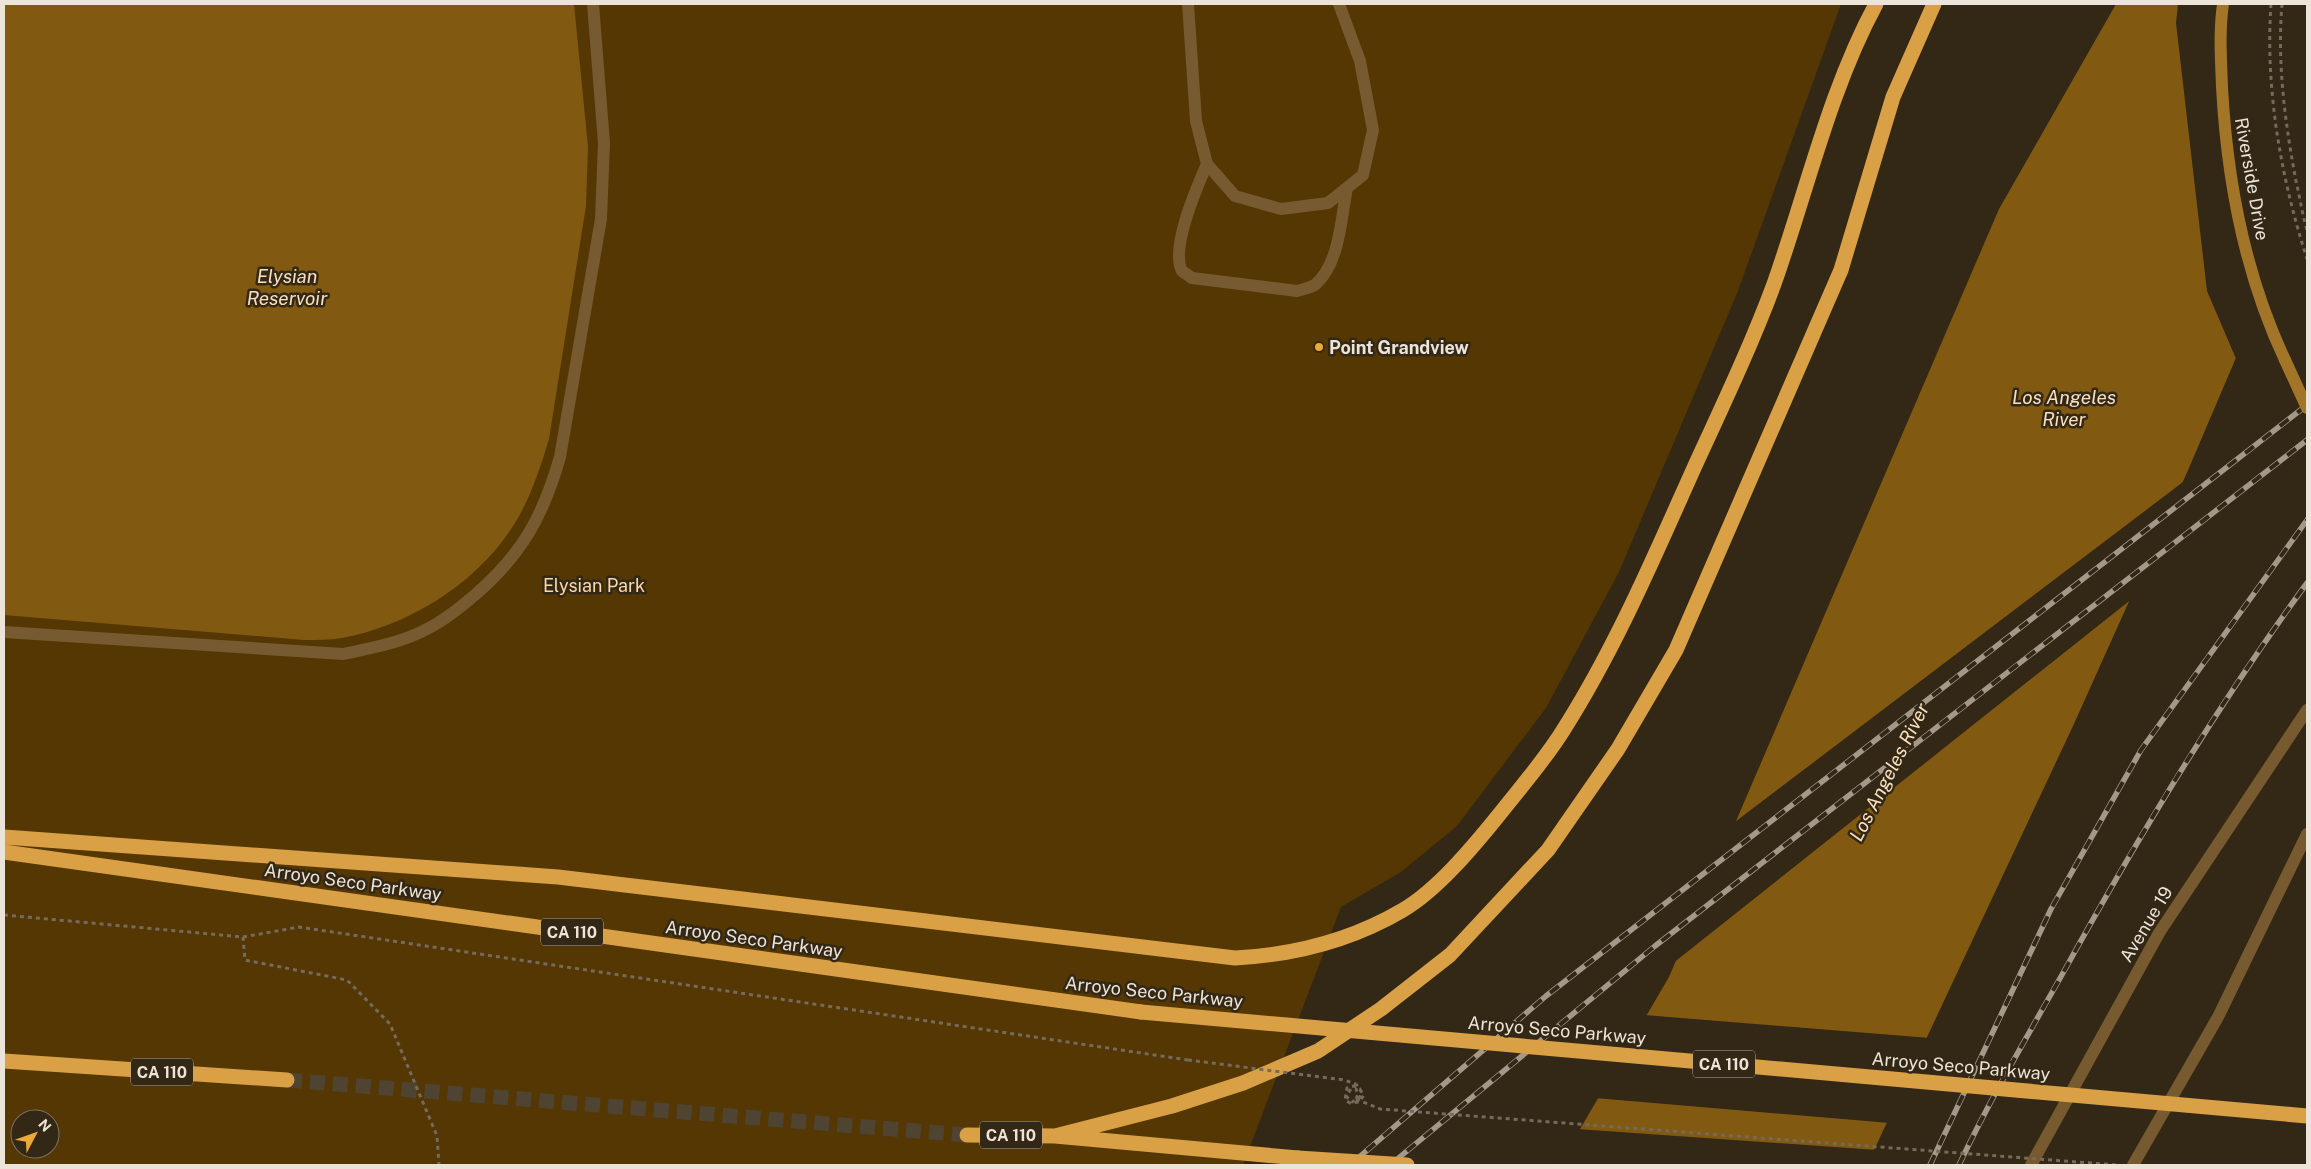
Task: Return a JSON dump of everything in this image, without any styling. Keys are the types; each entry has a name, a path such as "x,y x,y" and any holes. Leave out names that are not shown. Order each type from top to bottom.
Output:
{"highway":[{"path":"4,837 558,877 1235,958 1269,956 1315,946 1366,929 1405,909 1443,877 1478,841 1563,731 1613,645 1747,349 1776,277 1842,80 1859,35 1876,4"},
{"path":"1055,1136 1172,1106 1243,1083 1318,1051 1381,1009 1450,955 1548,850 1618,749 1676,650 1840,270 1893,96 1934,4"},
{"name":"Arroyo Seco Parkway","path":"4,852 1141,1012 2307,1116"},
{"name":"CA 110","path":"4,1061 287,1080"},
{"name":"CA 110","path":"967,1135 1055,1136 1298,1158 1407,1165"}],"main road":[{"name":"Riverside Drive","path":"2223,4 2220,30 2224,135 2239,225 2270,327 2307,408"}],"street":[{"path":"4,632 343,654 386,645 426,630 461,607 492,580 517,554 536,524 550,492 560,457 601,219 604,143 593,4"},
{"path":"1188,4 1196,121 1207,164 1235,196 1281,209 1328,203 1363,175 1373,130 1360,61 1339,4"},
{"path":"1207,164 1189,207 1179,256 1180,268 1184,274 1192,278 1297,290 1310,288 1319,280 1334,253 1347,188"},
{"name":"Avenue 19","path":"2031,1165 2159,932 2307,710"},
{"path":"2133,1165 2218,1017 2307,834"}],"path":[{"path":"2271,4 2270,43 2274,108 2287,186 2307,260"},
{"path":"2282,4 2281,66 2286,119 2291,154 2307,230"},
{"path":"4,915 243,937 299,927 1188,1060 1344,1080 1356,1084 1364,1095 1359,1102 1350,1103 1345,1100 1346,1088 1354,1086 1360,1089 1362,1094 1359,1098 1352,1102 1346,1096 1351,1089 1356,1089 1358,1094 1356,1099 1380,1109 2117,1165"},
{"path":"243,937 245,960 346,980 390,1024 437,1136 439,1165"}],"green space":[{"name":"Elysian Park","path":"4,4 1841,4 1738,291 1619,572 1546,708 1457,826 1401,872 1341,907 1243,1165 4,1165"}],"water":[{"name":"Elysian Reservoir","path":"4,4 574,4 588,147 586,206 549,439 539,471 515,523 500,545 462,582 417,612 393,623 367,632 328,640 304,640 4,615"},
{"name":"Los Angeles River","path":"2116,4 2307,4 2270,278 2189,468 2073,726 1867,1165 1559,1165 1669,977 1999,209"}],"pier":[{"path":"2178,4 2307,4 2307,227 2272,279 2237,361 2207,291 2176,23"},
{"path":"2187,479 2133,598 1672,964 1731,825"},
{"path":"1644,1015 1930,1038 1890,1123 1595,1098"},
{"path":"1577,1129 1877,1150 1870,1165 1557,1165"}],"tunnel":[{"path":"287,1080 967,1135"}],"railway":[{"path":"1350,1165 1546,996 2307,405"},
{"path":"1390,1165 1655,946 2307,440"},
{"path":"1930,1165 2051,909 2141,750 2307,520"},
{"path":"1959,1165 2009,1068 2149,823 2241,677 2307,583"}],"place":[{"name":"Point Grandview","path":"1319,347"}]}
